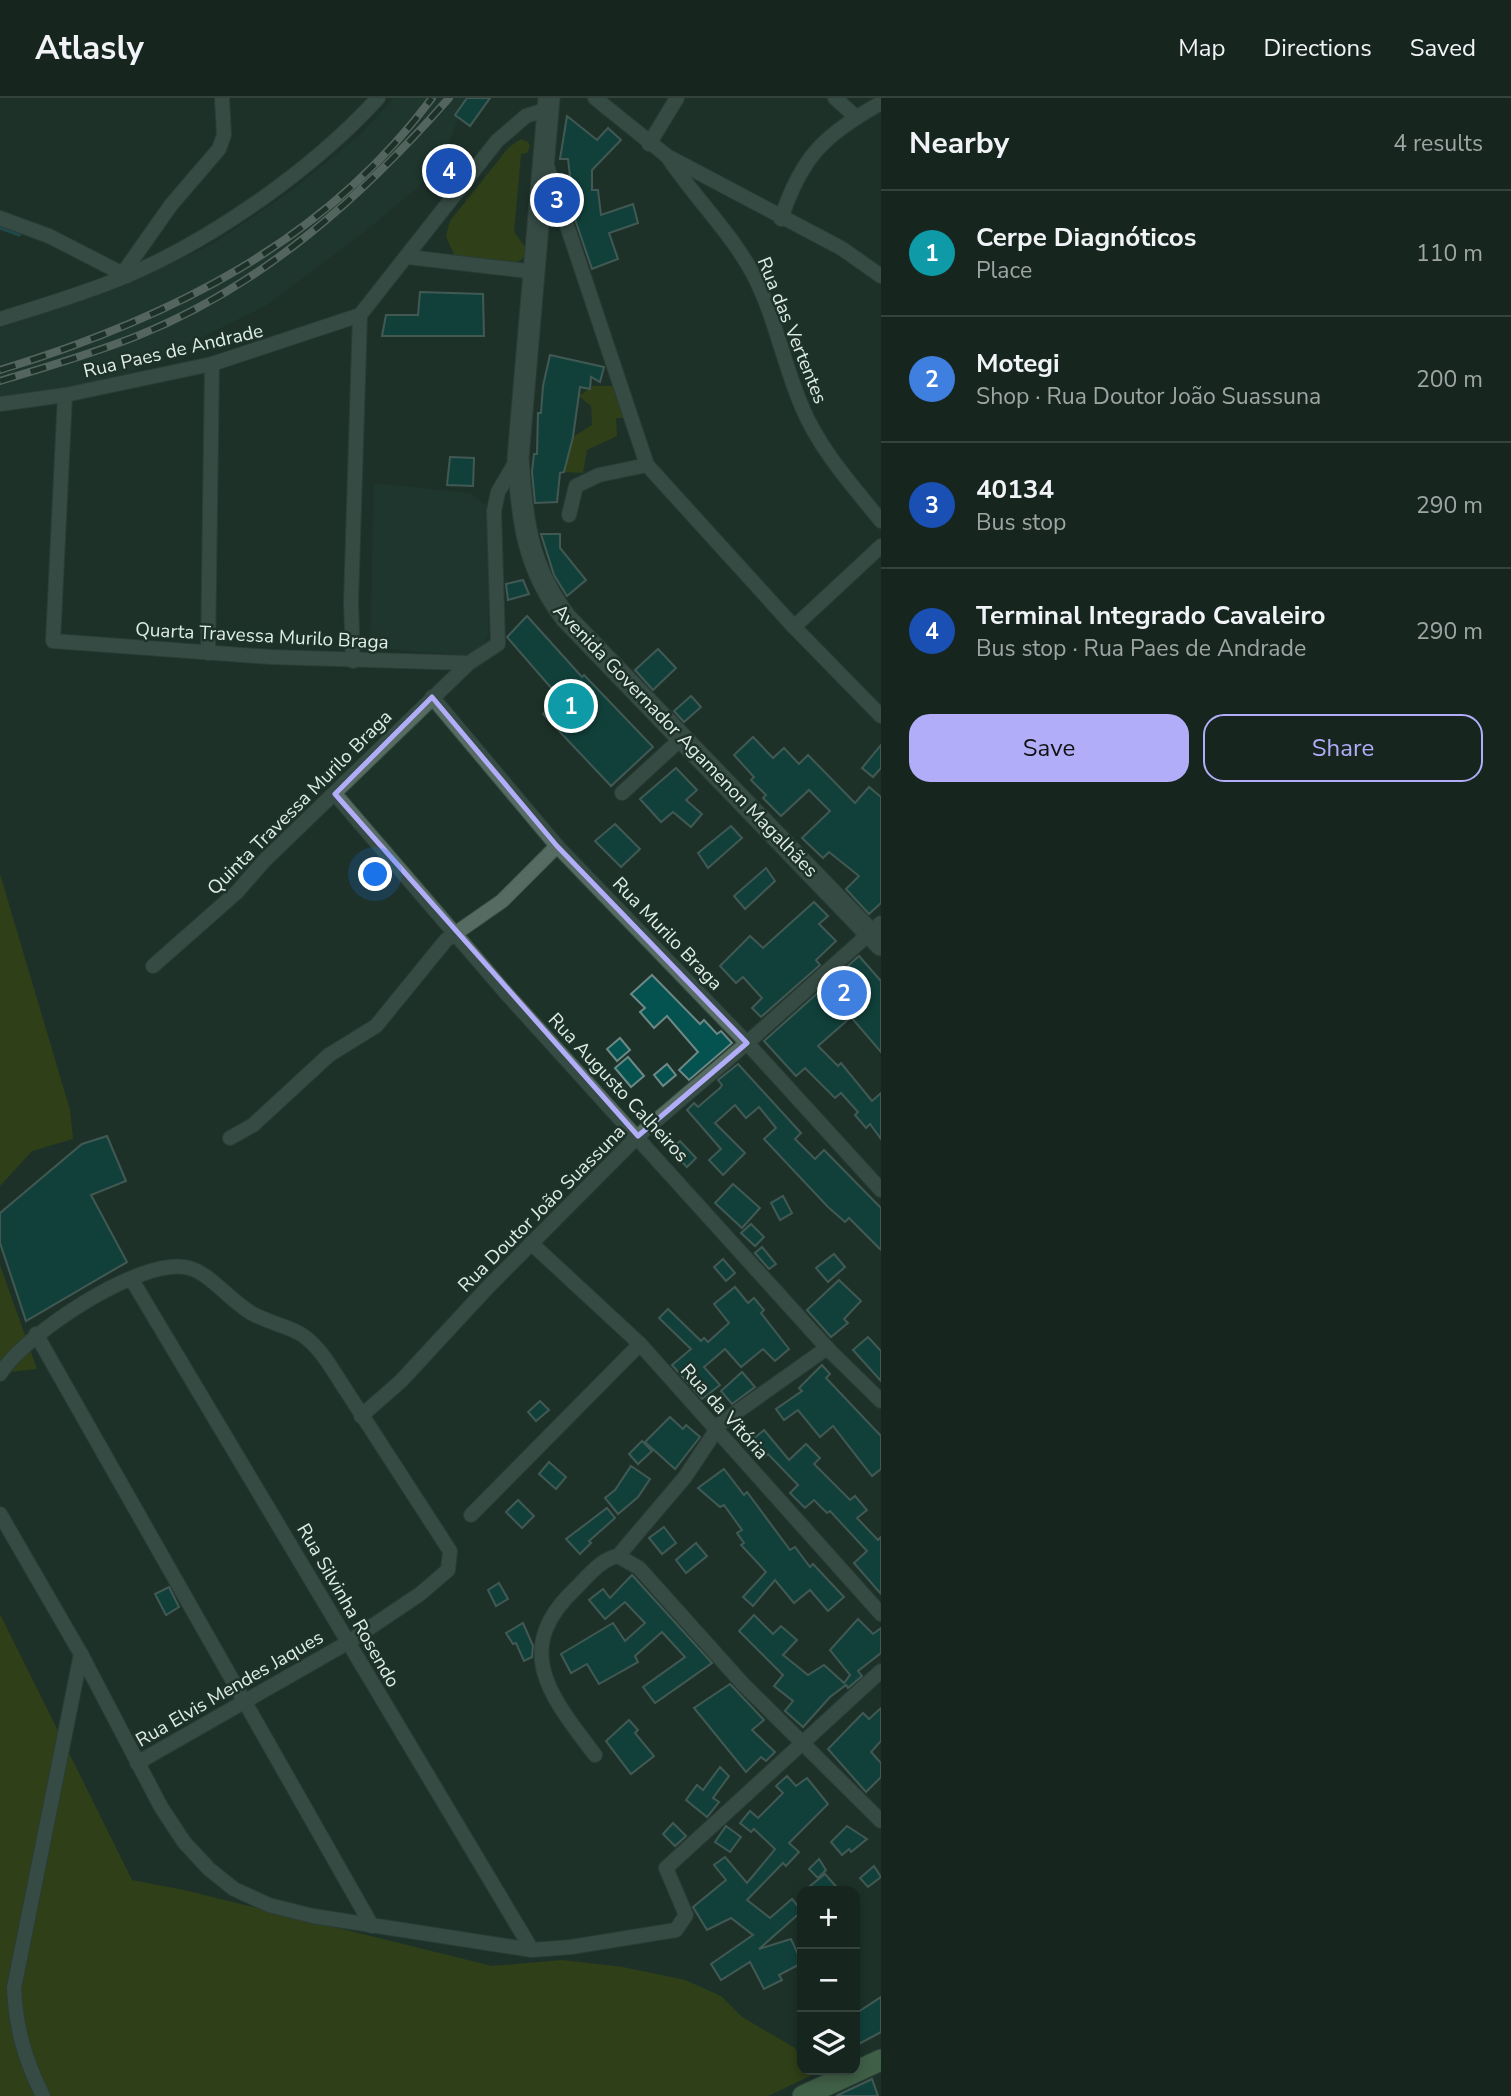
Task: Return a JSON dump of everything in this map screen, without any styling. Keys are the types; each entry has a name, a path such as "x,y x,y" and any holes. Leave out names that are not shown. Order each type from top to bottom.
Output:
{"main road":[{"name":"Avenida Governador Agamenon Magalhães","path":"548,101 536,272 518,458 528,543 548,594 566,618 877,933"},
{"path":"803,2096 881,2060"}],"street":[{"path":"125,274 171,205 219,149 223,135 222,98"},
{"path":"0,319 125,274 205,234 293,176 378,98"},
{"path":"595,98 667,156 781,219 841,248 881,276"},
{"path":"649,144 677,98"},
{"path":"835,98 856,117"},
{"path":"353,661 351,602 360,315 408,257 457,188 497,141 548,101"},
{"path":"781,219 791,188 805,161 825,138 881,103"},
{"path":"543,155 647,466 881,716"},
{"name":"Rua das Vertentes","path":"667,156 691,192 742,253 765,303 810,423 840,470 881,520"},
{"path":"0,218 49,236 125,274"},
{"path":"408,257 536,272"},
{"name":"Rua Paes de Andrade","path":"0,404 65,395 212,364 360,315"},
{"path":"208,653 212,364"},
{"name":"Quarta Travessa Murilo Braga","path":"65,395 53,641 353,661 469,663"},
{"name":"Quinta Travessa Murilo Braga","path":"153,966 237,892 264,861 432,697 469,663 492,650 500,636 494,511 498,492 518,458"},
{"path":"569,515 576,486 587,479 647,466"},
{"path":"794,626 881,546"},
{"name":"Rua Murilo Braga","path":"432,697 557,846 747,1043 881,1190"},
{"path":"622,793 683,737"},
{"name":"Rua Augusto Calheiros","path":"335,794 454,933 827,1348 881,1401"},
{"path":"230,1138 253,1125 329,1055 376,1026 410,987 435,950 454,933 502,901 557,846"},
{"name":"Rua Doutor João Suassuna","path":"361,1416 419,1363 531,1243 638,1136 877,933"},
{"name":"Rua da Vitória","path":"531,1243 640,1344 881,1614"},
{"path":"0,1374 36,1334 105,1291 173,1266 189,1268 253,1313 305,1334 316,1346 361,1416"},
{"name":"Rua Silvinha Rosendo","path":"132,1280 532,1950"},
{"path":"36,1334 243,1704 372,1926"},
{"path":"471,1515 640,1344"},
{"path":"595,1755 552,1694 540,1655 541,1638 558,1604 604,1562 618,1556 685,1477 721,1423 827,1348"},
{"name":"Rua Elvis Mendes Jaques","path":"137,1763 347,1643 421,1594 448,1570 450,1551 443,1537 361,1416"},
{"path":"0,1514 81,1654 137,1763 184,1842 209,1869 234,1889 269,1905 372,1926 532,1950 571,1947 676,1930 686,1915 682,1898 666,1868 881,1671"},
{"path":"618,1556 639,1568 691,1629 881,1821"},
{"path":"43,2096 26,2061 15,2025 14,1988 81,1654"}],"highlighted area":[{"path":"432,697 557,846 747,1043 638,1136 335,794"}],"shaded area":[{"path":"394,98 467,98 455,115 458,117 446,154 417,188 364,232 267,305 121,377 0,402 0,328 121,287 213,244 291,191 361,134"},
{"path":"374,483 470,493 491,509 488,635 476,657 370,647"}],"green space":[{"path":"521,139 530,146 527,153 521,154 514,232 525,247 525,257 516,263 456,259 446,236 450,221 509,147"},
{"path":"593,386 613,386 625,418 616,418 617,436 587,450 583,473 564,472 573,437 592,425 591,406 579,396"},
{"path":"0,874 70,1110 73,1139 32,1151 0,1186"},
{"path":"0,1265 37,1369 0,1373"},
{"path":"0,1614 132,1880 184,1890 492,1966 562,1960 623,1967 685,1980 721,1996 742,2017 795,2048 797,2075 810,2076 768,2096 0,2096"}],"building":[{"path":"467,98 490,98 470,126 455,115"},
{"path":"567,116 597,140 608,128 621,140 592,170 592,190 598,190 601,215 633,204 638,223 609,233 618,259 592,269 566,193 572,193 568,159 560,159"},
{"path":"420,292 483,294 484,336 382,336 386,315 418,315"},
{"path":"550,355 604,367 600,382 591,377 590,389 580,387 573,437 564,472 560,473 557,502 535,503 532,472 534,454 537,454 538,413 541,413 543,386"},
{"path":"450,457 474,458 473,486 447,485"},
{"path":"541,534 560,534 560,548 586,580 567,596 554,575"},
{"path":"523,580 529,594 508,600 506,584"},
{"path":"527,616 582,677 584,675 653,747 611,786 543,714 560,698 507,637"},
{"path":"658,649 676,668 653,690 635,670"},
{"path":"691,696 701,707 684,722 674,711"},
{"path":"753,737 773,758 784,748 799,764 808,755 855,803 869,787 881,797 881,903 869,914 846,889 859,876 829,852 823,858 802,838 830,811 809,790 781,816 763,798 766,795 751,780 754,777 734,755"},
{"path":"881,745 881,768 873,777 862,768"},
{"path":"676,768 697,790 686,800 702,814 691,827 673,812 661,822 640,799"},
{"path":"615,824 640,849 621,867 595,841"},
{"path":"731,826 742,838 708,868 698,853"},
{"path":"766,868 775,881 745,909 734,896"},
{"path":"814,902 828,916 819,924 836,941 816,960 820,965 761,1017 752,1008 762,998 743,977 736,983 720,966 750,936 763,948"},
{"path":"859,956 881,981 881,1052 851,1017 818,1046 838,1066 841,1063 872,1101 881,1093 881,1139 870,1124 866,1128 855,1115 858,1112 841,1093 835,1098 805,1068 796,1076 764,1041"},
{"path":"652,975 700,1024 704,1020 717,1034 721,1031 732,1043 689,1080 679,1070 698,1052 667,1016 654,1028 640,1012 645,1008 631,994"},
{"path":"620,1038 630,1050 617,1061 607,1049"},
{"path":"628,1057 644,1076 631,1087 615,1068"},
{"path":"667,1064 676,1075 663,1086 654,1075"},
{"path":"738,1064 801,1133 795,1139 815,1159 824,1150 881,1208 881,1250 849,1218 845,1222 828,1207 764,1139 776,1128 759,1107 746,1118 735,1105 715,1123 745,1153 723,1175 709,1160 721,1149 687,1110 694,1103 698,1107 720,1088 722,1085 718,1080"},
{"path":"107,1136 126,1181 91,1195 127,1262 26,1321 0,1243 0,1213 82,1144"},
{"path":"680,1141 696,1158 687,1167 670,1150"},
{"path":"733,1184 760,1208 742,1228 715,1203"},
{"path":"783,1196 792,1213 780,1220 771,1203"},
{"path":"751,1224 764,1237 755,1246 741,1233"},
{"path":"762,1247 776,1264 769,1269 755,1253"},
{"path":"834,1254 845,1267 828,1282 816,1268"},
{"path":"723,1259 735,1273 726,1281 714,1267"},
{"path":"839,1280 861,1301 844,1319 848,1323 831,1337 807,1310"},
{"path":"735,1287 748,1303 754,1298 764,1310 761,1313 789,1349 775,1361 763,1349 741,1367 725,1349 704,1367 720,1385 702,1399 672,1365 691,1349 659,1318 668,1309 701,1341 704,1338 708,1342 729,1323 714,1304"},
{"path":"868,1337 881,1351 881,1381 853,1350"},
{"path":"822,1365 830,1374 826,1378 881,1436 881,1469 872,1476 833,1426 820,1437 798,1410 784,1420 776,1409 802,1391 799,1388"},
{"path":"742,1372 755,1387 732,1404 721,1391"},
{"path":"540,1401 549,1410 536,1421 528,1412"},
{"path":"670,1417 683,1429 686,1425 700,1437 675,1469 645,1442"},
{"path":"764,1430 789,1460 806,1444 820,1458 814,1464 850,1500 855,1496 867,1510 857,1518 878,1540 881,1537 881,1594 854,1563 867,1551 830,1511 827,1513 814,1500 805,1508 790,1493 798,1485 768,1454 764,1457 751,1441"},
{"path":"642,1441 652,1451 638,1464 629,1454"},
{"path":"549,1462 566,1477 556,1489 539,1474"},
{"path":"631,1466 650,1479 638,1497 618,1514 605,1498 615,1490"},
{"path":"724,1469 744,1495 747,1492 790,1550 795,1547 810,1567 813,1564 844,1597 828,1611 810,1590 794,1603 775,1580 753,1606 743,1597 766,1572 741,1545 744,1543 737,1533 742,1530 724,1505 720,1507 698,1488"},
{"path":"518,1500 534,1516 522,1528 506,1512"},
{"path":"607,1508 615,1518 589,1541 591,1543 580,1554 566,1539"},
{"path":"664,1527 676,1543 662,1554 649,1538"},
{"path":"696,1543 707,1556 686,1573 676,1560"},
{"path":"632,1575 712,1663 655,1703 643,1687 685,1657 662,1632 635,1656 638,1662 599,1684 587,1664 571,1673 561,1654 613,1623 625,1641 645,1623 625,1602 605,1619 589,1600 603,1589 610,1598"},
{"path":"499,1583 508,1599 496,1606 488,1590"},
{"path":"169,1587 179,1607 166,1615 155,1594"},
{"path":"754,1615 773,1634 781,1626 797,1640 783,1655 808,1675 824,1665 844,1683 850,1675 830,1650 858,1619 873,1634 881,1628 881,1653 858,1671 862,1676 848,1688 846,1685 830,1697 803,1727 785,1711 793,1701 774,1686 783,1675 739,1631"},
{"path":"523,1623 533,1646 532,1657 524,1661 516,1643 513,1644 506,1633"},
{"path":"730,1684 764,1720 752,1730 775,1752 766,1761 761,1757 746,1772 694,1708"},
{"path":"881,1708 881,1741 871,1752 881,1763 881,1777 866,1792 828,1749 863,1713 869,1719"},
{"path":"629,1720 638,1730 635,1733 654,1756 631,1774 606,1741"},
{"path":"720,1767 729,1776 713,1798 719,1802 707,1817 686,1800 697,1785 703,1790"},
{"path":"787,1776 796,1786 807,1778 828,1804 789,1843 799,1852 786,1866 783,1863 747,1900 770,1918 792,1899 797,1905 797,1915 759,1949 791,1939 797,1952 797,1966 779,1975 782,1980 764,1989 750,1962 721,1980 711,1964 753,1935 731,1918 707,1930 693,1907 726,1880 714,1865 725,1857 747,1883 775,1849 754,1829 751,1832 740,1823 750,1811 758,1818 783,1793 776,1786"},
{"path":"673,1823 686,1836 675,1846 663,1834"},
{"path":"726,1826 741,1837 730,1852 715,1842"},
{"path":"847,1826 867,1839 851,1852 849,1849 842,1855 831,1842"},
{"path":"819,1859 826,1870 818,1878 809,1869"},
{"path":"874,1866 881,1877 868,1887 860,1878"},
{"path":"825,1874 836,1886 810,1886"},
{"path":"881,1997 881,2032 860,2043 860,2012"},
{"path":"872,2079 878,2096 836,2096 870,2080"}],"waterway":[{"path":"0,227 19,234"}],"railway":[{"path":"0,370 123,326 182,300 238,269 292,234 343,194 389,149 432,98"},
{"path":"0,381 137,336 183,316 226,292 307,236 345,204 449,98"}],"place":[{"name":"Terminal Integrado Cavaleiro","path":"449,171"},
{"name":"40134","path":"557,200"},
{"name":"Cerpe Diagnóticos","path":"571,706"},
{"name":"Motegi","path":"844,993"}]}
